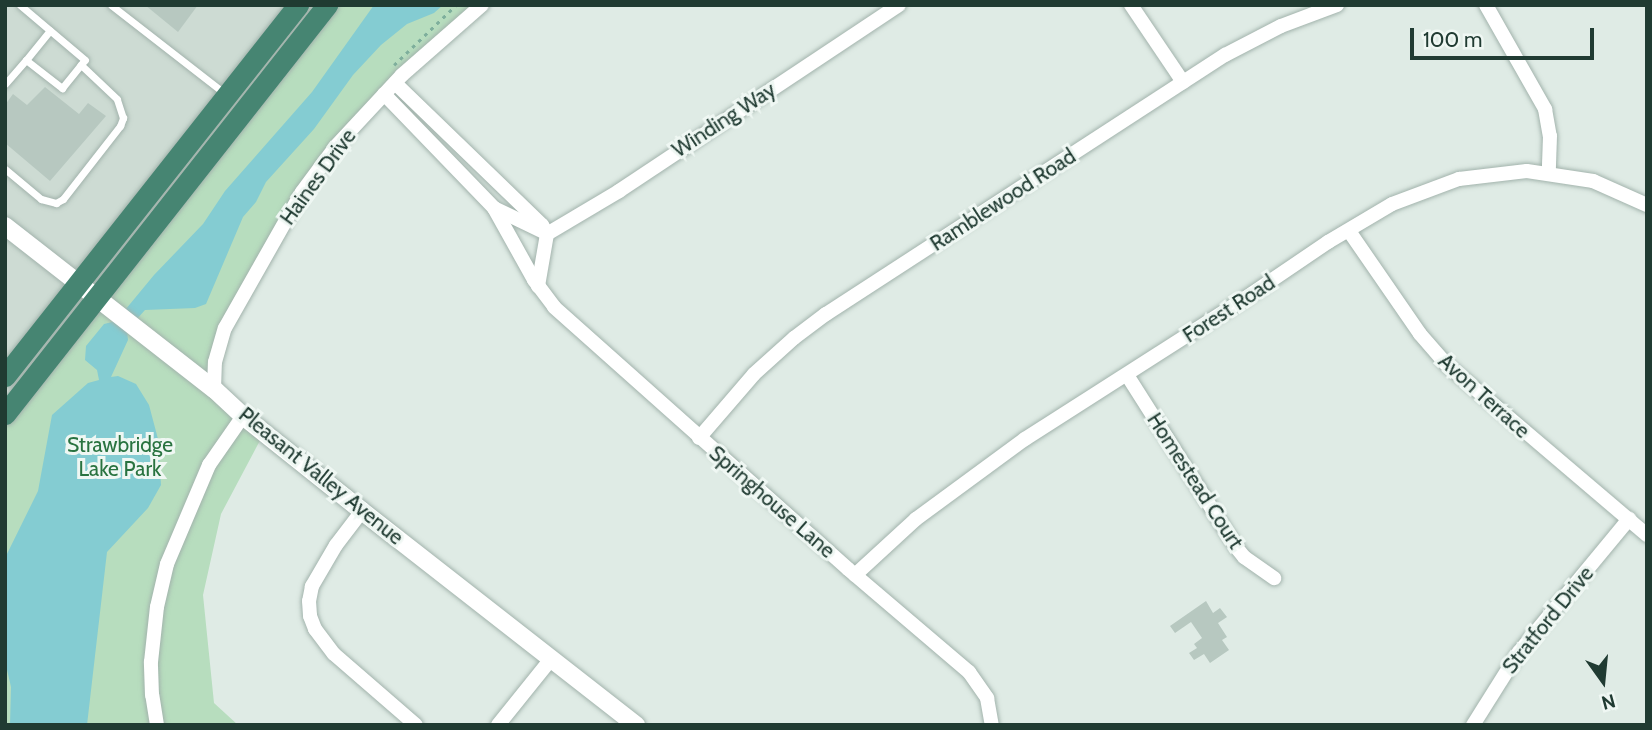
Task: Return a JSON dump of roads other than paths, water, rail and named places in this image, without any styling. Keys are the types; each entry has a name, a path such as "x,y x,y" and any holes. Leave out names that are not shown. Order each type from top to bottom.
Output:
{"highway":[{"path":"5,376 298,5"},
{"path":"5,414 327,5"}],"street":[{"name":"Haines Drive","path":"214,389 215,362 225,328 287,216 328,157 395,82 482,5"},
{"name":"Winding Way","path":"547,234 619,191 899,5"},
{"path":"1131,5 1183,82"},
{"name":"Ramblewood Road","path":"699,438 754,374 809,326 1183,82 1262,35 1337,5"},
{"path":"1486,5 1545,109 1550,136 1549,173"},
{"path":"395,82 451,140 523,204 547,234 538,286"},
{"name":"Springhouse Lane","path":"384,94 494,208 538,286 565,319 969,673 987,698 992,725"},
{"name":"Forest Road","path":"855,575 948,494 1025,439 1392,204 1458,179 1505,172 1549,173 1593,181 1647,205"},
{"name":"Springhouse Lane","path":"494,208 547,234"},
{"name":"Pleasant Valley Avenue","path":"5,226 214,389 243,416 362,511 636,725"},
{"name":"Avon Terrace","path":"1349,231 1409,319 1446,364 1647,535"},
{"name":"Homestead Court","path":"1127,374 1244,557 1274,578"},
{"path":"157,725 151,678 160,589 197,489 209,465 243,416"},
{"path":"362,511 336,545 312,586 310,616 323,642 334,654 416,725"},
{"name":"Stratford Drive","path":"1473,725 1525,645 1629,519"},
{"path":"498,725 551,659"}],"lane":[{"path":"20,5 85,60 62,88 26,60"},
{"path":"111,5 227,95"},
{"path":"5,84 50,30"},
{"path":"5,169 41,198 56,203 63,199 120,126 123,118 117,99 81,65"}],"water":[{"path":"374,5 443,5 434,13 407,24 381,45 353,75 314,129 266,182 256,202 243,217 206,304 195,308 145,310 127,330 128,340 111,377 118,376 136,384 149,405 158,439 161,485 148,508 107,552 87,725 10,725 11,687 5,661 5,558 38,491 52,415 88,383 99,380 97,370 85,360 86,346 104,324 116,321 154,275 203,224 225,191 312,92"}],"park label":[{"name":"Strawbridge Lake Park","path":"120,457"}]}
